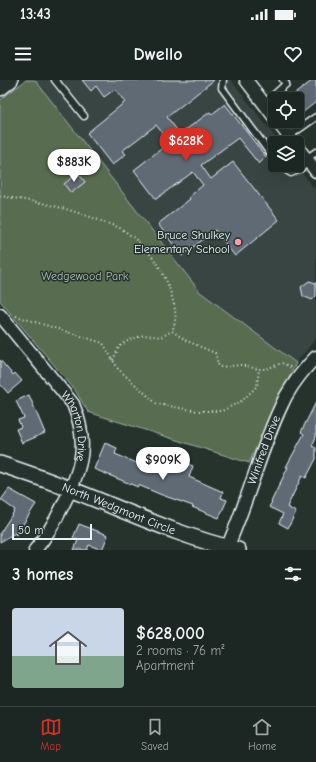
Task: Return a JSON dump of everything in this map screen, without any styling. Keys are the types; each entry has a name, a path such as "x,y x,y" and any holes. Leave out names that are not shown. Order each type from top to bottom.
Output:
{"street":[{"path":"0,88 10,80"},
{"path":"246,80 268,109"},
{"path":"304,154 312,161"},
{"name":"Wharton Drive","path":"0,315 73,404 80,420 82,438 81,462 77,474 57,518 35,550"},
{"name":"Winifred Drive","path":"230,549 266,442 287,395 316,357"},
{"name":"North Wedgmont Circle","path":"0,464 71,489 189,536 230,549"}],"lane":[{"path":"55,80 84,116"},
{"path":"223,80 222,88 268,150"},
{"path":"264,104 286,84 283,80"},
{"path":"295,136 316,117"}],"path":[{"path":"0,196 80,212 122,229 145,248 160,267 168,284 175,309 176,322 172,332 161,336 144,335 129,340 119,347 113,360"},
{"path":"14,316 103,343 118,369 157,404 198,411 222,411 243,400 257,386 259,369"},
{"path":"172,332 186,341 215,353 218,368 241,365 266,369 282,363 302,374"}],"shaded area":[{"name":"Bruce Shulkey Elementary School","path":"35,80 231,80 275,136 268,136 268,172 301,172 316,191 316,338 296,363 200,293"}],"green space":[{"name":"Wedgewood Park","path":"26,80 35,80 200,292 296,363 249,463 88,412 75,390 0,301 0,100"}],"building":[{"path":"82,80 214,80 167,117 180,134 210,112 212,114 225,104 266,157 259,164 238,138 201,165 211,179 233,162 279,220 235,256 215,230 182,256 158,224 190,199 189,197 203,185 193,172 156,199 134,170 170,142 156,125 122,151 126,154 112,165 87,133 125,102 115,89 104,97 96,86 91,91"},
{"path":"313,80 316,80 316,102 304,111 304,92 297,92"},
{"path":"78,173 85,182 71,193 64,184"},
{"path":"309,281 316,283 316,296 312,300 303,296 301,287"},
{"path":"0,360 13,375 15,373 22,381 8,393 0,384"},
{"path":"29,395 45,433 22,443 16,429 21,427 18,420 24,418 16,401"},
{"path":"316,402 316,437 312,446 316,448 316,459 306,478 302,476 287,507 296,512 288,528 279,523 283,514 269,507 288,467 286,467 304,434 301,432"},
{"path":"105,443 117,448 115,454 144,466 146,461 152,464 153,462 170,469 174,459 193,466 189,477 223,492 221,498 227,500 219,518 192,507 193,506 138,485 138,487 94,469"},
{"path":"9,489 36,504 16,535 15,533 0,542 0,533 15,510 1,500"},
{"path":"79,524 108,535 102,550 89,545 87,550 74,550 78,540 73,538"}],"place":[{"name":"Bruce Shulkey Elementary School","path":"238,242"}]}
